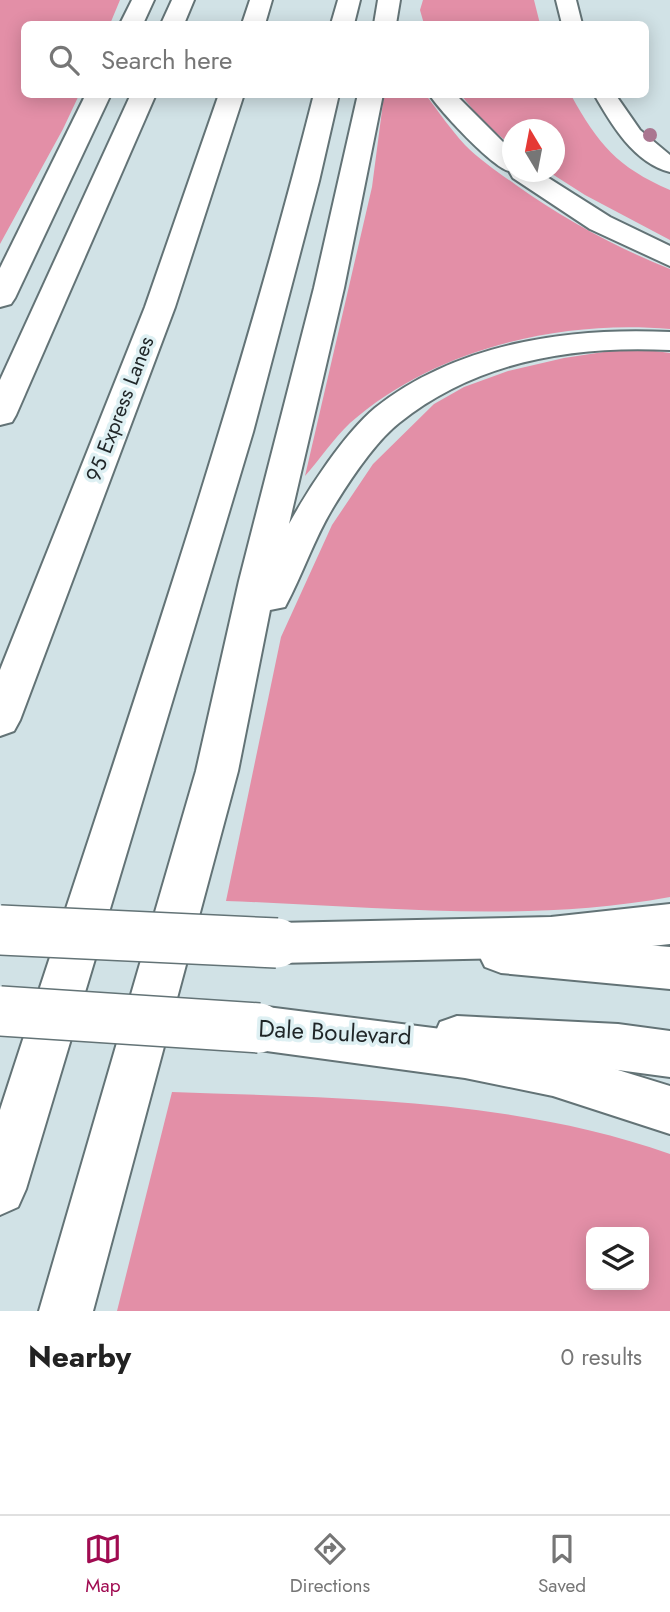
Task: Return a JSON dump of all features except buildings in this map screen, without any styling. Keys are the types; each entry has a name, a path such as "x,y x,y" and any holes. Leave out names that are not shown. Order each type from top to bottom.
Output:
{"main road":[{"path":"133,21 143,0"},
{"path":"174,21 183,0"},
{"path":"255,21 261,0"},
{"path":"344,21 349,0"},
{"path":"385,21 389,0"},
{"path":"401,0 404,21"},
{"path":"0,298 97,98"},
{"path":"0,415 142,98"},
{"name":"95 Express Lanes","path":"0,720 160,307 231,98"},
{"path":"0,1189 236,432 306,181 326,98"},
{"path":"66,1311 226,732 257,581 328,288 370,98"},
{"path":"445,98 502,155"},
{"path":"537,182 600,223 670,257"},
{"path":"226,732 284,564 322,497 346,462 386,417 448,379 487,363 529,351 617,340 670,341"},
{"path":"276,943 551,937 670,924"},
{"path":"0,930 442,948 670,968"},
{"name":"Dale Boulevard","path":"0,1012 618,1046 670,1054"},
{"path":"259,1028 465,1055 553,1073 670,1110"}],"street":[{"path":"566,0 571,21"},
{"path":"607,98 634,136 651,154 670,165"}],"shaded area":[{"path":"0,0 120,0 111,21 21,21 21,98 78,98 0,244"},
{"path":"423,0 534,0 539,21 423,21 420,10"},
{"path":"384,98 428,98 465,145 502,175 502,182 512,182 590,232 670,269 670,329 585,329 500,344 459,358 383,397 344,429 305,476 372,187"},
{"path":"463,98 573,98 590,127 611,152 636,172 670,190 670,240 565,182 565,119 502,119 502,138 484,123"},
{"path":"648,350 670,353 670,897 559,910 504,911 226,901 281,637 332,525 373,464 434,404 464,387 508,371 564,358 610,351"},
{"path":"172,1092 361,1099 486,1111 610,1136 670,1154 670,1311 117,1311"}]}
